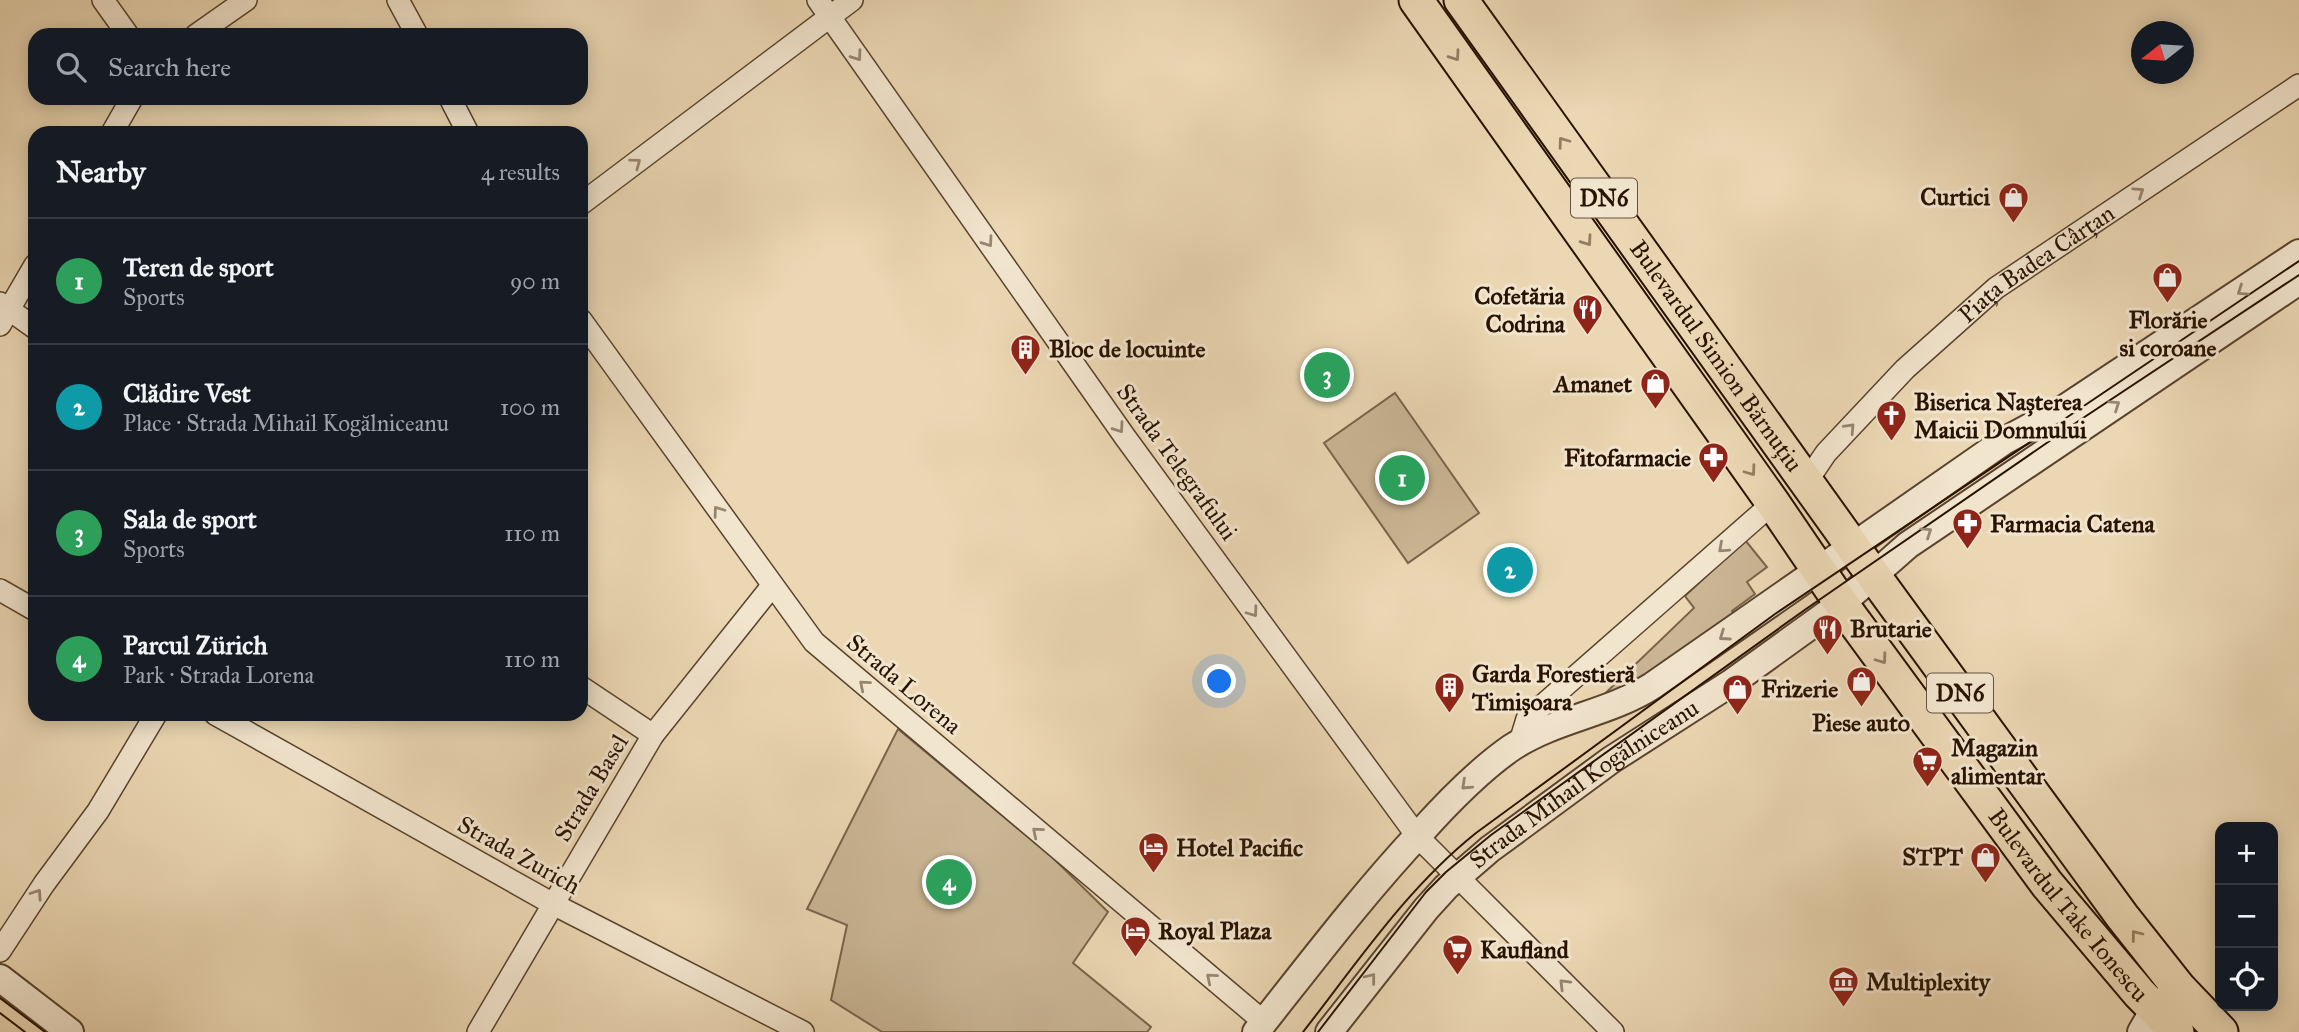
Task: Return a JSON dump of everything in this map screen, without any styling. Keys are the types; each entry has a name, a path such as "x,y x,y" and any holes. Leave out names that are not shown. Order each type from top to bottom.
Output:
{"main road":[{"name":"Bulevardul Simion Bărnuțiu","path":"1416,0 1820,569"},
{"name":"Bulevardul Simion Bărnuțiu","path":"1461,0 1874,575"},
{"name":"Bulevardul Take Ionescu","path":"1820,569 2046,884 2163,1015 2221,1032"},
{"name":"Bulevardul Take Ionescu","path":"1874,575 2122,916 2163,1015"}],"street":[{"path":"103,0 123,28"},
{"path":"206,28 246,0"},
{"path":"398,0 413,28"},
{"path":"588,198 824,9 852,0"},
{"name":"Strada Telegrafului","path":"824,9 1129,443 1417,836 1612,1032"},
{"name":"Piața Badea Cârțan","path":"1807,481 1826,453 1905,369 1996,288 2299,85"},
{"path":"116,126 128,105"},
{"path":"454,105 464,126"},
{"path":"1853,546 2004,441 2065,408 2299,253"},
{"path":"28,276 3,313 28,325"},
{"path":"1874,575 1908,545 2299,281"},
{"name":"Strada Lorena","path":"588,330 814,642 1260,1027"},
{"name":"Strada Mihail Kogălniceanu","path":"1520,742 1521,731 1527,719 1773,503"},
{"name":"Strada Mihail Kogălniceanu","path":"1260,1027 1372,887 1474,778 1520,742 1615,706 1644,692 1853,546"},
{"name":"Strada Mihail Kogălniceanu","path":"1329,1032 1426,909 1490,849 1611,760 1731,683 1842,603 1874,575"},
{"name":"Strada Basel","path":"478,1032 653,735 772,586"},
{"path":"0,590 28,606"},
{"path":"588,692 653,735"},
{"path":"0,951 44,884 98,811 152,721"},
{"name":"Strada Zurich","path":"227,721 553,904 803,1032"},
{"path":"0,978 70,1032"}],"shaded area":[{"path":"1395,393 1479,513 1408,563 1324,443"},
{"path":"1745,540 1767,567 1747,582 1755,594 1732,611 1737,620 1645,685 1591,707 1694,608 1685,596"},
{"path":"898,729 1051,856 1108,912 1073,963 1151,1027 1147,1032 882,1032 831,1000 847,925 807,909"}],"tram line":[{"path":"1303,1032 1405,902 1476,833 1775,614 2299,261"},
{"path":"1318,1032 1426,892 1491,835 1806,609 2080,420 2299,275"},
{"path":"0,998 45,1032"},
{"path":"0,1013 25,1032"}],"place":[{"name":"Curtici","path":"2013,224"},
{"name":"Florărie si coroane","path":"2168,305"},
{"name":"Cofetăria Codrina","path":"1588,337"},
{"name":"Sala de sport","path":"1327,375"},
{"name":"Bloc de locuinte","path":"1026,376"},
{"name":"Amanet","path":"1655,411"},
{"name":"Biserica Nașterea Maicii Domnului","path":"1891,443"},
{"name":"Teren de sport","path":"1402,478"},
{"name":"Fitofarmacie","path":"1714,485"},
{"name":"Farmacia Catena","path":"1967,551"},
{"name":"Clădire Vest","path":"1510,570"},
{"name":"Brutarie","path":"1827,656"},
{"name":"Piese auto","path":"1861,708"},
{"name":"Garda Forestieră Timișoara","path":"1449,715"},
{"name":"Frizerie","path":"1738,716"},
{"name":"Magazin alimentar","path":"1928,789"},
{"name":"Hotel Pacific","path":"1153,875"},
{"name":"Parcul Zürich","path":"949,882"},
{"name":"STPT","path":"1986,884"},
{"name":"Royal Plaza","path":"1135,958"},
{"name":"Kaufland","path":"1457,977"},
{"name":"Multiplexity","path":"1843,1009"}]}
